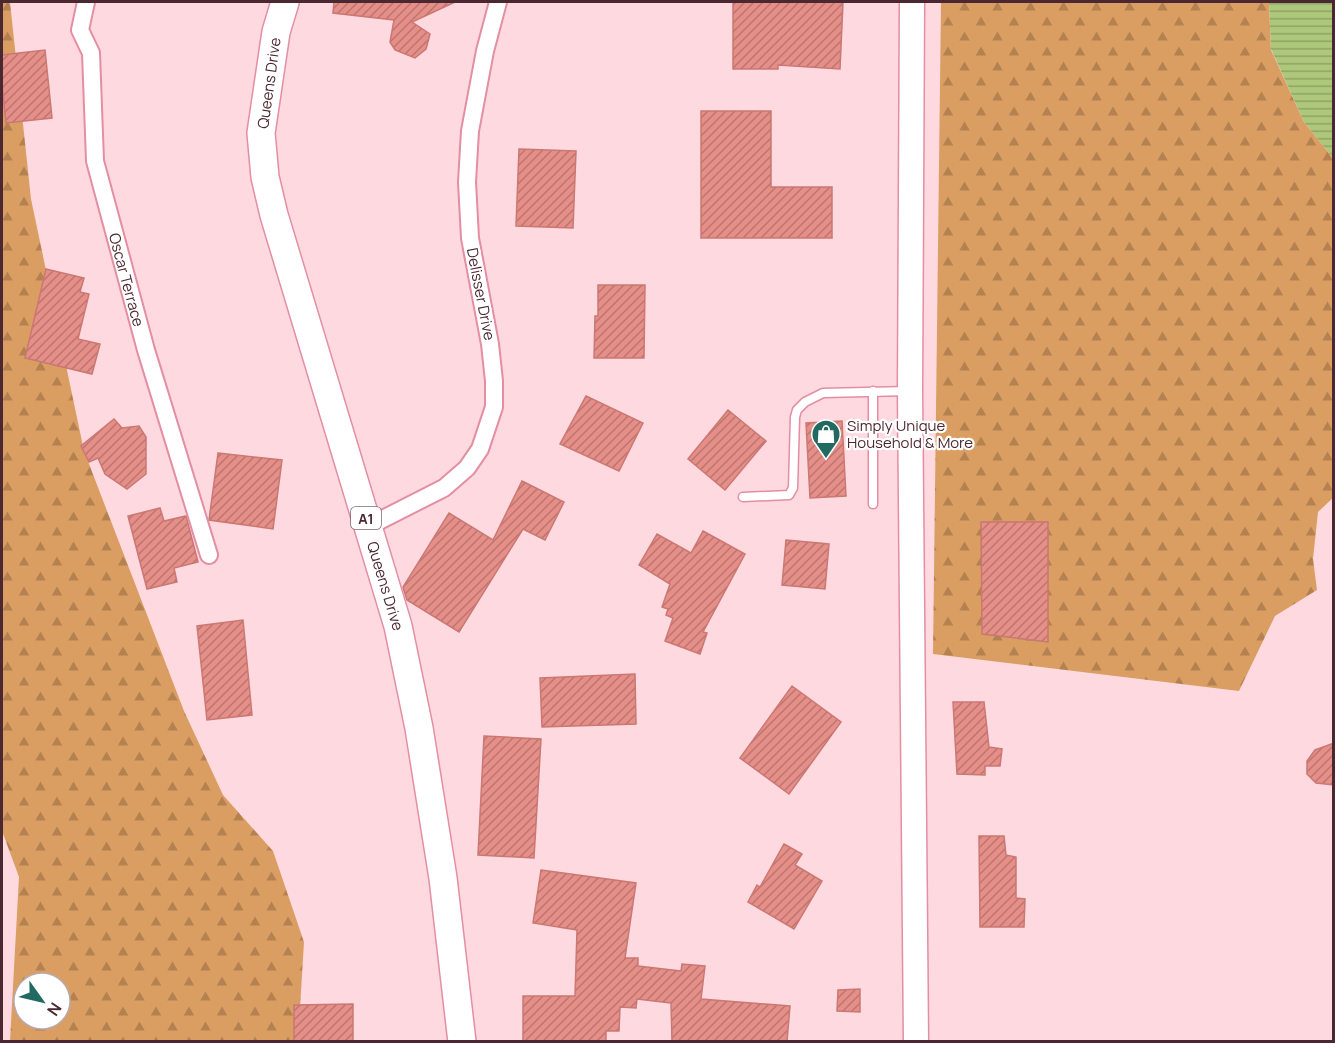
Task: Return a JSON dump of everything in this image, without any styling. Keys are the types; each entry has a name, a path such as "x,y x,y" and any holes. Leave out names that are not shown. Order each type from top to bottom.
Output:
{"main road":[{"name":"Queens Drive","path":"285,2 276,32 261,133 265,177 274,214 398,626 419,728 443,878 462,1041"},
{"path":"912,2 910,391 916,1040"}],"street":[{"name":"Oscar Terrace","path":"86,2 80,30 91,53 95,161 146,350 209,555"},
{"name":"Delisser Drive","path":"369,526 444,488 467,468 480,449 494,407 490,344 470,238 467,182 470,131 485,51 498,2"}],"lane":[{"path":"873,391 873,504"},
{"path":"743,497 789,495 793,488 795,417 797,410 805,402 823,393 910,391"}],"green space":[{"path":"2,2 10,2 31,199 84,451 184,711 223,795 273,851 304,942 298,1041 10,1041 12,1005 12,1031 72,1031 72,971 14,971 19,877 2,831"},
{"path":"941,2 1269,2 1271,50 1304,122 1333,158 1334,497 1318,512 1313,559 1317,590 1275,616 1239,691 933,654"}],"shaded area":[{"path":"1269,2 1333,2 1333,158 1304,122 1271,49"}],"building":[{"path":"334,2 455,2 412,22 430,34 426,49 415,58 395,50 390,42 394,20 333,13"},
{"path":"733,2 843,2 840,69 778,65 778,69 733,69"},
{"path":"45,50 52,118 6,123 2,55"},
{"path":"701,111 771,111 771,187 832,187 832,238 701,238"},
{"path":"519,149 576,151 573,228 516,226"},
{"path":"46,269 84,278 80,292 89,294 78,339 100,344 92,374 25,358"},
{"path":"598,285 645,285 644,358 594,358"},
{"path":"586,396 643,423 619,471 560,444"},
{"path":"728,410 766,441 725,490 688,459"},
{"path":"114,419 122,428 139,426 146,437 146,474 127,489 105,474 98,458 89,462 81,446"},
{"name":"Simply Unique Household & More","path":"842,421 846,496 810,498 806,423"},
{"path":"218,453 282,460 273,529 209,520"},
{"path":"522,481 564,502 545,540 523,529 459,632 407,600 403,587 449,513 493,540"},
{"path":"160,508 164,521 186,516 198,562 174,568 177,582 147,589 128,516"},
{"path":"981,522 1048,522 1048,642 982,634"},
{"path":"703,531 745,554 703,632 707,633 700,654 665,641 673,618 666,615 668,609 662,607 670,584 639,565 657,534 691,553"},
{"path":"786,540 829,544 825,589 782,585"},
{"path":"243,620 252,715 207,720 197,626"},
{"path":"635,674 636,724 542,727 540,678"},
{"path":"792,686 841,722 789,794 740,758"},
{"path":"953,702 984,702 989,747 1002,749 1000,766 985,766 985,775 957,774"},
{"path":"484,736 541,739 534,858 478,855"},
{"path":"1334,743 1334,785 1316,783 1307,774 1307,761 1315,750"},
{"path":"979,836 1004,836 1006,855 1016,857 1016,898 1025,899 1024,927 980,927"},
{"path":"784,844 802,854 795,865 822,881 794,929 748,902 757,885 760,887"},
{"path":"541,870 636,883 625,958 638,958 638,966 681,971 682,964 705,966 701,999 790,1006 787,1041 672,1041 671,1003 637,999 636,1008 620,1007 619,1031 606,1031 606,1041 523,1041 523,996 575,996 577,930 533,923"},
{"path":"860,989 860,1012 837,1011 838,990"},
{"path":"353,1004 353,1041 294,1041 294,1005"}],"place":[{"name":"Simply Unique Household & More","path":"826,460"}]}
